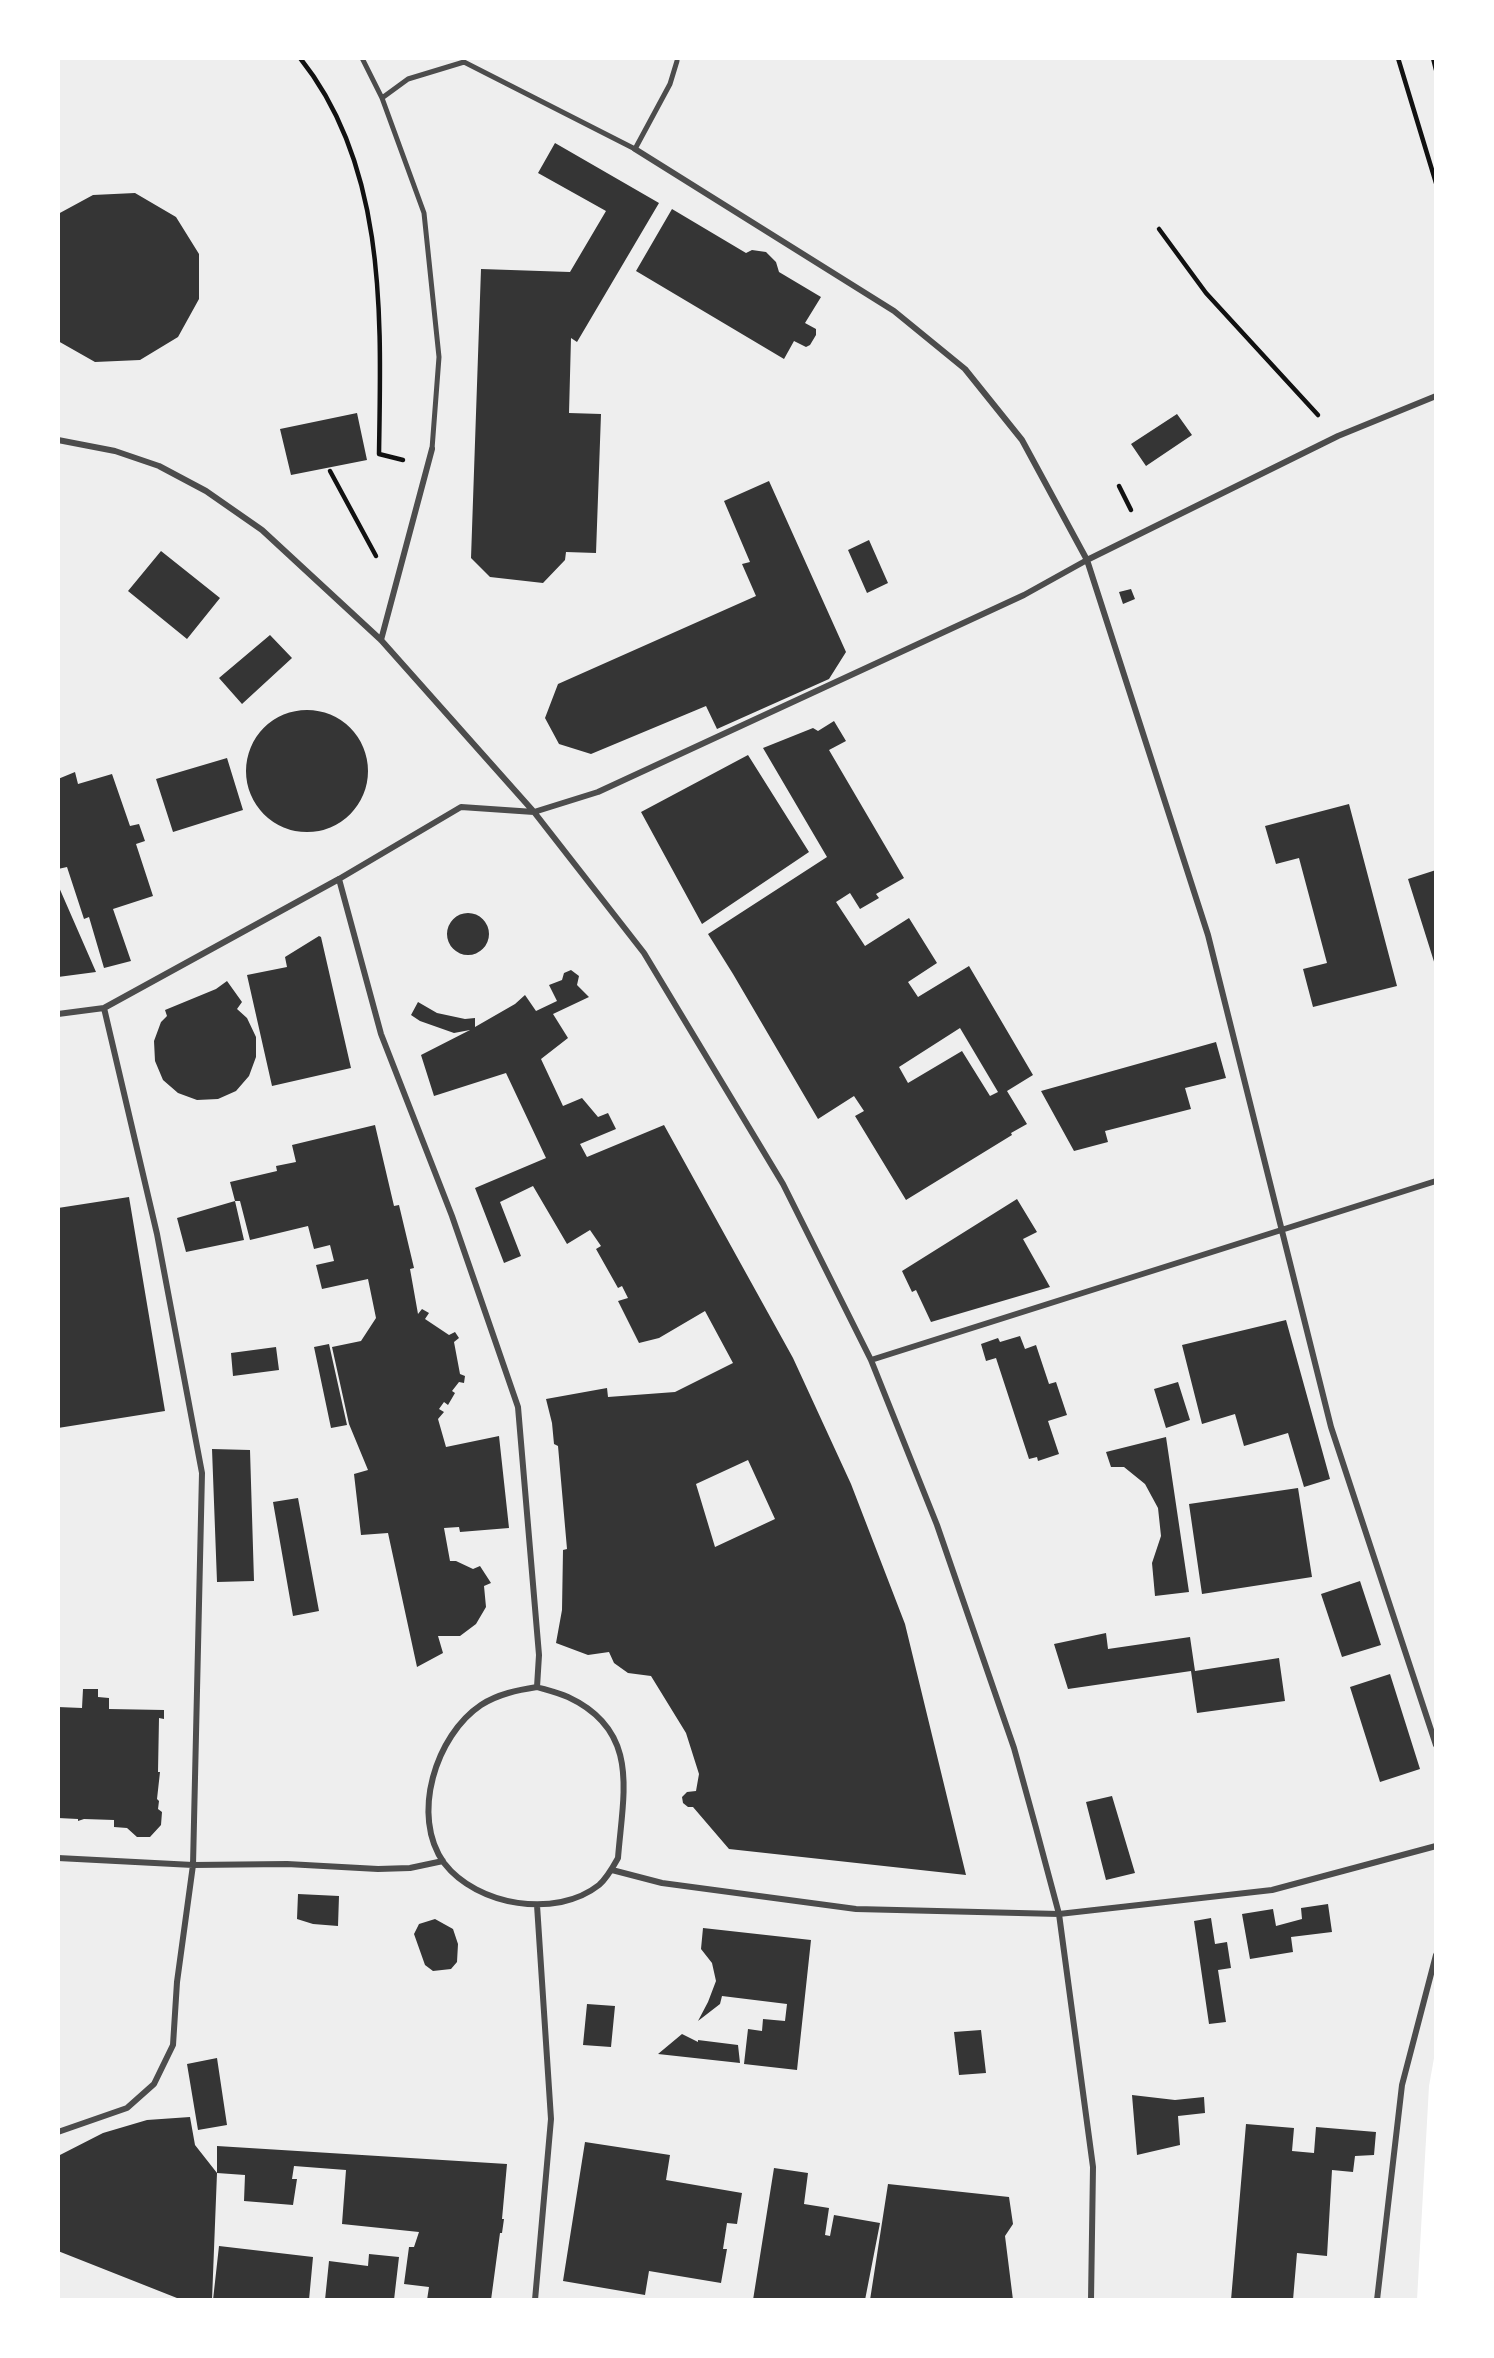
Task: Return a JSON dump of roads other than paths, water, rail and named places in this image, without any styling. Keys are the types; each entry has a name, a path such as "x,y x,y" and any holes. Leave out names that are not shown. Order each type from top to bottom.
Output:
{"street":[{"path":"635,149 894,311 965,369 1022,440 1087,560 1208,935 1331,1427 1436,1745"},
{"path":"58,1014 104,1008 339,879 461,807 534,812 598,792 1024,595 1087,560 1338,436 1436,396"},
{"path":"58,440 115,451 159,466 206,491 262,530 382,640 534,812 644,953 783,1184 871,1360 937,1525 1014,1748 1059,1914 1093,2167 1091,2300"},
{"path":"382,640 432,449"},
{"path":"339,879 381,1034 452,1216 518,1407 539,1655 537,1687"},
{"path":"58,2132 127,2108 154,2084 173,2045 177,1982 192,1865 202,1473 157,1234 104,1008"},
{"path":"871,1360 1436,1181"},
{"path":"537,1687 569,1697 596,1715 616,1737 625,1777 618,1858 600,1884 573,1900 537,1905 509,1902 475,1888 458,1877 443,1861 431,1835 428,1806 434,1771 460,1726 481,1705 508,1692 537,1687"},
{"path":"612,1870 662,1883 856,1909 1059,1914 1272,1890 1436,1846"},
{"path":"58,1858 192,1865 287,1864 378,1869 410,1868 443,1861"},
{"path":"535,2300 551,2119 537,1905"},
{"path":"1377,2300 1402,2085 1436,1955"}],"lane":[{"path":"362,58 382,98 425,213 439,356 432,449"},
{"path":"382,98 408,79 464,62 635,149 670,84 677,61"}]}
